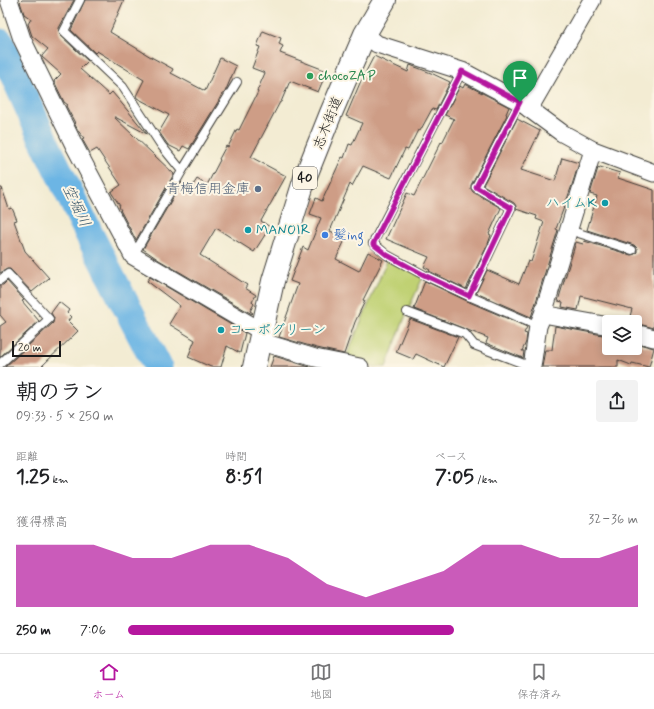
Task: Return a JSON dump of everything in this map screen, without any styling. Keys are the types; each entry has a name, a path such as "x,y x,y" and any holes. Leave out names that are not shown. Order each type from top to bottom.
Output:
{"main road":[{"name":"志木街道","path":"254,367 273,281 306,178 331,113 365,34 385,0"}],"street":[{"path":"9,0 22,39 74,145 133,256 260,336 315,358 360,367"},
{"path":"524,106 592,0"},
{"path":"365,34 377,44 462,71 524,106 562,133 594,150 654,173"},
{"path":"532,367 541,320 594,150"},
{"path":"541,320 602,325"},
{"path":"642,335 654,338"}],"lane":[{"path":"80,0 64,31 123,86 161,145 182,171"},
{"path":"462,71 373,244 387,255 424,275 469,296 541,320"},
{"path":"133,256 182,171 237,82"},
{"path":"469,296 511,208 476,187 524,106"},
{"path":"569,230 632,250"},
{"path":"0,280 8,274 49,319 0,364"},
{"path":"407,312 465,334 474,345 532,367"}],"green space":[{"path":"389,256 424,275 407,312 386,367 360,367 343,364"}],"building":[{"path":"22,0 74,0 59,28 60,35 88,61 80,69 109,95 112,92 147,134 114,117 174,174 136,240 120,210 120,206 111,192 121,185 97,149 90,153 82,139 84,138 74,123 66,106 68,105 64,102 54,81 61,74 42,57 48,49 32,36 28,24 31,19 24,14 20,2"},
{"path":"85,0 124,0 110,32 173,69 171,73 205,91 220,58 236,66 225,92 222,94 189,149 183,146 180,151 168,145 159,132 169,115 137,98 136,96 144,80 97,51 95,53 71,30"},
{"path":"263,31 281,38 279,44 283,46 280,53 327,71 318,92 290,81 281,102 251,157 286,176 261,221 270,227 254,252 216,228 200,255 247,285 245,288 256,295 252,302 254,304 250,311 253,313 252,314 159,260 143,249 182,182 190,190 197,179 207,185 226,146 228,147 237,129 239,130 258,92 257,91 265,73 252,68 260,47 257,46"},
{"path":"374,56 408,72 410,65 450,82 436,110 432,109 420,131 418,130 408,150 405,149 391,178 363,166 352,186 350,184 330,231 346,238 336,259 359,271 368,252 383,260 363,300 365,301 355,322 344,354 279,337 298,284 290,281 303,247 308,250 321,218 310,214 316,198 322,201 342,157 344,158 349,144 352,145 362,123 346,116 360,83"},
{"path":"465,84 509,107 506,114 507,115 471,185 473,192 501,208 489,234 491,235 488,244 466,289 429,271 430,270 424,267 429,257 386,239 407,193 414,196 441,142 442,143 454,119 445,115 460,86 463,88"},
{"path":"517,119 540,131 521,170 555,181 562,158 579,163 556,229 558,230 531,317 476,293 487,270 519,284 528,261 531,262 544,222 536,219 537,216 516,209 514,203 483,185"},
{"path":"600,167 620,173 618,178 654,190 654,328 642,325 642,315 630,315 632,309 581,296 578,310 562,307 563,302 558,301 576,242 583,244 584,241 631,255 637,252 637,248 634,245 587,230 597,196 590,194 598,168 600,169"},
{"path":"0,188 2,188 9,209 12,208 17,220 14,221 25,251 49,278 32,292 10,269 0,273"},
{"path":"150,277 245,333 240,353 227,346 221,367 211,367 188,357 195,340 169,324 180,306 147,281"},
{"path":"7,281 24,300 22,301 39,321 0,357 0,326 6,322 0,315 0,285 3,285"},
{"path":"425,281 527,327 524,333 527,334 526,342 522,351 524,351 523,358 486,343 488,338 414,309"},
{"path":"59,302 69,310 67,313 71,317 68,321 78,331 41,367 5,367 53,323 54,318 51,313"},
{"path":"410,319 458,337 444,367 416,354 413,359 396,352"},
{"path":"555,326 602,335 602,355 642,355 642,345 654,348 649,367 632,363 631,365 618,360 618,367 542,367 545,350 552,350"},
{"path":"274,356 310,367 270,367"}],"waterway":[{"name":"空堀川","path":"0,43 43,139 90,236 158,367"}],"place":[{"name":"chocoZAP","path":"310,76"},
{"name":"青梅信用金庫","path":"258,189"},
{"name":"ハイムK","path":"605,203"},
{"name":"MANOIR","path":"248,230"},
{"name":"髪ing","path":"325,235"},
{"name":"コーポグリーン","path":"221,330"}],"route":[{"path":"462,71 520,102 476,187 511,208 469,296 424,275 387,255 373,244 462,71"}]}
